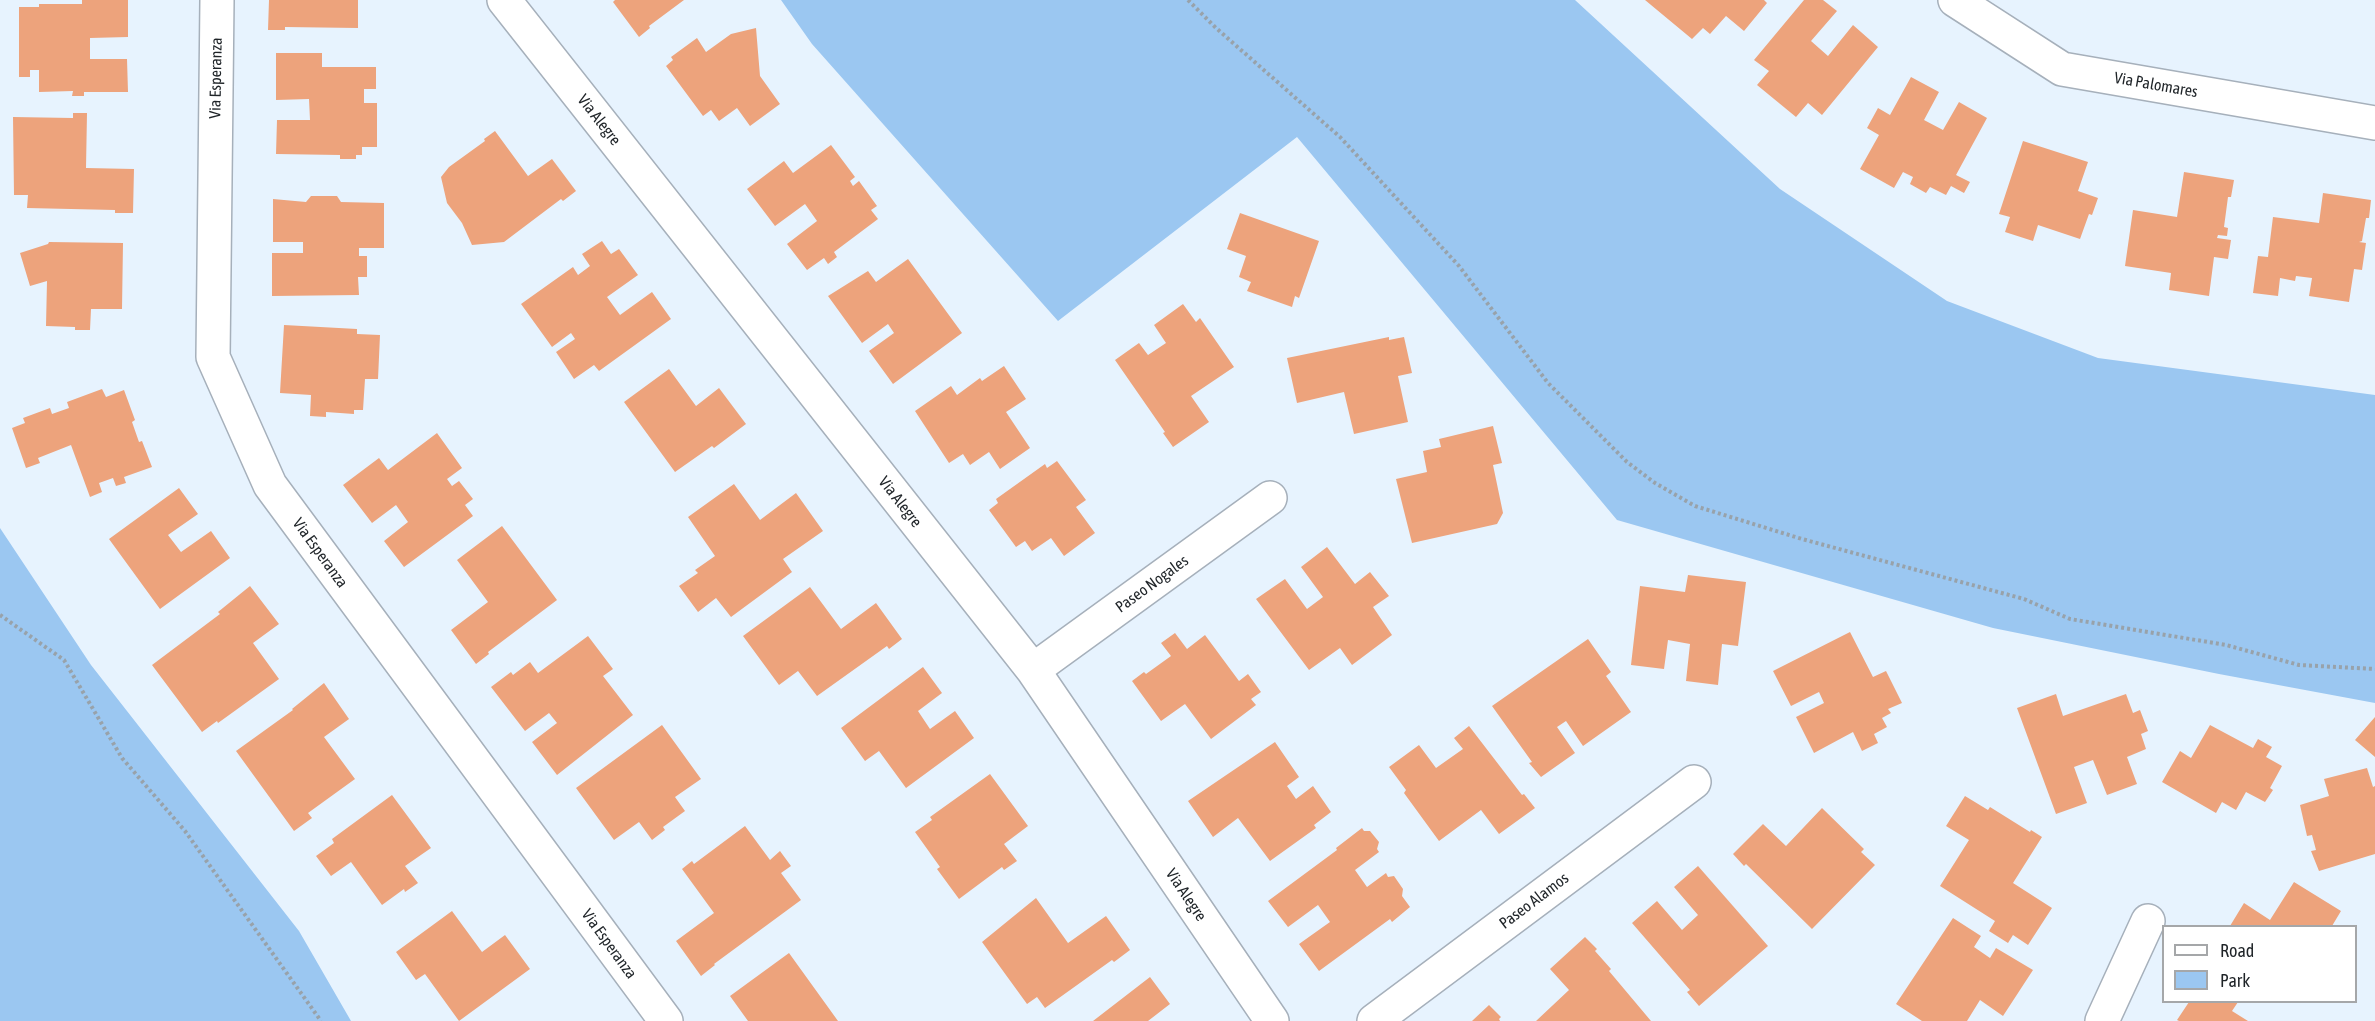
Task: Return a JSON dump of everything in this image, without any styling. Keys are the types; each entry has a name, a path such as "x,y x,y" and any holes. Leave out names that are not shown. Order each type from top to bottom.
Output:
{"street":[{"name":"Via Esperanza","path":"217,0 213,357 270,485 666,1021"},
{"name":"Via Alegre","path":"504,0 1033,670 1272,1021"},
{"name":"Via Palomares","path":"1955,0 2062,69 2375,123"},
{"name":"Paseo Nogales","path":"1033,670 1270,498"},
{"name":"Paseo Alamos","path":"1374,1021 1694,782"},
{"path":"2103,1021 2148,921"}],"path":[{"path":"1188,0 1216,28 1340,136 1459,266 1548,383 1627,462 1655,483 1695,506 1802,539 2024,599 2070,619 2226,645 2299,665 2375,669"},
{"path":"0,615 64,660 122,758 185,831 321,1021"}],"green space":[{"path":"781,0 1575,0 1780,189 1947,301 2098,358 2375,395 2375,703 1993,628 1617,520 1297,137 1058,321 812,44"},
{"path":"0,528 91,665 299,931 351,1021 0,1021"}],"building":[{"path":"82,0 128,0 128,37 90,38 90,59 127,59 128,92 84,92 84,96 72,96 73,91 39,92 39,70 30,70 30,77 19,77 19,7 39,7 39,4 82,4"},
{"path":"269,0 358,0 358,28 285,27 285,30 268,30"},
{"path":"615,0 684,0 649,26 650,28 639,37 613,2"},
{"path":"1645,0 1764,0 1767,3 1744,31 1726,16 1710,34 1703,28 1692,39"},
{"path":"1804,0 1823,0 1837,11 1811,41 1828,56 1853,25 1878,47 1822,115 1808,103 1796,117 1757,85 1769,71 1754,60"},
{"path":"756,28 760,76 780,104 750,126 737,108 719,121 711,110 703,116 666,66 673,60 671,57 697,38 706,52 731,34"},
{"path":"276,53 322,53 322,67 376,67 376,89 364,89 364,103 377,103 377,147 362,147 362,155 356,155 356,159 340,159 340,155 276,154 277,120 310,120 309,99 276,100"},
{"path":"1911,77 1939,92 1924,120 1943,130 1959,102 1987,118 1956,175 1970,182 1964,193 1951,186 1946,195 1930,187 1926,193 1910,184 1913,177 1903,172 1894,188 1860,169 1879,135 1867,128 1878,108 1890,115"},
{"path":"73,113 87,113 86,168 134,169 133,213 115,213 115,210 27,208 28,195 14,195 13,117 73,118"},
{"path":"495,131 528,176 552,159 576,191 563,201 561,199 504,242 472,245 462,223 447,203 441,177 449,167"},
{"path":"2023,141 2088,162 2078,191 2098,198 2092,215 2089,214 2080,239 2038,225 2033,241 2005,232 2010,217 1999,214"},
{"path":"831,145 855,177 850,181 853,186 859,181 877,206 871,210 878,219 834,252 837,257 828,264 824,258 807,270 787,244 817,221 805,204 775,226 747,189 784,161 793,173"},
{"path":"2184,172 2234,180 2231,197 2228,197 2224,227 2228,228 2227,236 2218,235 2217,238 2231,240 2228,259 2214,257 2209,296 2169,290 2171,273 2125,266 2133,210 2177,217"},
{"path":"2323,193 2371,200 2369,218 2366,218 2362,241 2359,242 2366,243 2362,270 2354,269 2349,302 2309,296 2312,278 2296,276 2295,281 2280,278 2278,296 2253,293 2258,256 2268,257 2273,217 2319,223"},
{"path":"311,196 337,196 341,202 384,203 384,248 359,248 359,256 367,256 367,277 358,277 359,295 272,296 272,253 303,253 303,242 273,242 273,199 306,202"},
{"path":"1240,213 1319,241 1299,298 1295,296 1292,307 1247,291 1251,282 1239,277 1246,256 1227,249"},
{"path":"602,241 611,254 619,249 638,275 607,297 620,315 652,292 671,319 599,371 594,365 574,379 556,352 575,339 571,333 552,347 521,304 573,267 578,275 590,266 582,254"},
{"path":"49,242 123,243 122,309 91,309 90,330 46,326 47,281 30,286 20,253"},
{"path":"908,259 962,333 893,384 869,351 894,333 888,324 862,343 828,296 868,271 876,282"},
{"path":"1183,304 1196,322 1200,318 1234,367 1191,396 1209,422 1173,447 1115,360 1139,343 1148,355 1166,343 1154,325"},
{"path":"284,325 357,329 357,334 380,335 378,379 365,379 363,410 354,410 354,414 326,412 326,417 310,416 311,395 280,393"},
{"path":"1389,337 1389,340 1404,337 1412,373 1398,376 1408,422 1354,434 1344,392 1297,403 1287,358"},
{"path":"1004,366 1026,399 1006,412 1030,448 1000,469 989,452 970,465 963,454 949,463 915,411 951,386 957,395 980,378 982,381"},
{"path":"669,369 696,406 719,388 746,424 714,448 712,446 675,472 624,402"},
{"path":"102,389 106,397 124,390 135,420 132,422 139,442 142,441 152,467 124,477 126,483 116,486 113,478 99,483 102,492 90,497 71,445 38,458 40,463 26,468 12,428 25,423 23,418 50,408 52,414 69,408 67,402"},
{"path":"1493,426 1502,463 1493,465 1503,513 1497,524 1412,543 1396,479 1427,472 1423,451 1441,447 1439,439"},
{"path":"437,433 462,468 447,479 452,486 459,481 473,499 465,505 473,516 404,567 384,541 408,522 396,505 372,523 343,485 379,458 388,470"},
{"path":"1057,461 1086,500 1076,507 1095,533 1064,556 1051,538 1032,551 1025,541 1016,547 989,510 998,503 996,499 1045,464 1047,468"},
{"path":"734,484 760,520 796,493 823,531 783,559 792,572 731,617 716,598 698,612 679,586 698,573 695,570 715,556 688,517"},
{"path":"179,488 198,514 168,535 181,552 211,531 230,558 160,609 109,539"},
{"path":"502,526 557,600 488,652 489,654 476,664 451,630 488,602 457,560"},
{"path":"1327,547 1355,584 1370,572 1389,596 1373,607 1392,635 1352,665 1340,648 1309,670 1256,599 1285,579 1307,609 1323,597 1301,567"},
{"path":"1688,575 1746,582 1738,646 1722,644 1718,685 1686,681 1690,644 1668,640 1664,669 1631,665 1640,586 1685,592"},
{"path":"250,586 279,624 253,643 279,679 202,732 152,665 220,614 218,612"},
{"path":"810,587 841,629 876,603 902,639 889,649 887,646 817,696 798,671 779,685 743,636"},
{"path":"1850,632 1873,677 1886,671 1902,703 1888,709 1891,713 1882,718 1887,727 1874,734 1878,743 1862,751 1853,732 1814,753 1796,717 1824,703 1819,692 1791,706 1773,671"},
{"path":"1175,633 1187,649 1205,635 1239,681 1248,674 1261,692 1251,699 1256,705 1211,739 1185,704 1161,721 1132,681 1171,656 1161,643"},
{"path":"588,636 613,669 603,676 633,715 557,775 532,742 557,723 549,713 525,731 491,687 511,672 513,675 530,662 538,673"},
{"path":"1588,639 1611,672 1606,676 1631,712 1583,746 1566,721 1557,727 1575,753 1541,777 1529,763 1532,762 1492,706"},
{"path":"923,667 942,693 918,711 930,729 955,711 974,738 906,788 879,751 865,761 841,728"},
{"path":"324,683 349,719 324,737 355,779 308,813 312,818 294,831 236,751 293,710"},
{"path":"2056,694 2063,716 2126,694 2133,713 2140,710 2148,731 2141,734 2146,749 2127,757 2137,784 2107,795 2093,760 2074,767 2087,803 2056,814 2017,708"},
{"path":"2375,717 2375,757 2355,740"},
{"path":"662,725 701,779 675,797 685,811 663,827 665,830 652,840 639,822 614,840 576,788"},
{"path":"2210,725 2253,748 2258,739 2272,747 2266,757 2282,766 2270,788 2273,790 2265,802 2246,792 2236,810 2222,802 2216,813 2162,782 2180,751 2191,758"},
{"path":"1469,726 1522,795 1524,794 1535,808 1499,834 1481,810 1439,841 1404,793 1406,790 1389,767 1419,745 1436,768 1463,749 1454,738"},
{"path":"1275,742 1299,777 1287,786 1296,799 1313,786 1331,812 1314,825 1316,828 1270,861 1238,818 1213,837 1188,801"},
{"path":"2367,768 2373,787 2375,786 2375,854 2319,871 2311,851 2316,850 2312,835 2307,836 2300,805 2329,796 2324,779"},
{"path":"990,774 1028,826 1004,844 1017,861 1004,870 1002,867 959,899 937,869 940,867 915,832 932,820 930,817"},
{"path":"392,795 431,848 405,866 418,883 405,892 404,889 382,905 351,862 331,876 316,856 334,843 332,839"},
{"path":"1965,796 1988,810 1990,807 2042,837 2013,883 2052,908 2028,945 2013,935 2008,943 1989,931 1995,921 1940,886 1969,840 1946,826"},
{"path":"1822,808 1864,849 1861,852 1875,865 1812,929 1733,854 1763,824 1786,846"},
{"path":"745,826 770,860 780,851 791,866 781,873 801,900 701,976 676,941 714,913 682,869 692,861 694,864"},
{"path":"1362,828 1364,831 1370,831 1379,842 1377,849 1379,852 1355,870 1367,887 1386,873 1388,877 1394,876 1403,889 1402,896 1410,907 1392,922 1390,919 1319,971 1299,944 1330,922 1318,905 1288,927 1268,901 1337,850 1336,848"},
{"path":"1698,866 1768,946 1699,1006 1687,992 1690,990 1632,923 1657,901 1682,930 1698,915 1674,887"},
{"path":"2294,882 2341,911 2333,925 2231,925 2244,903 2270,920"},
{"path":"1036,898 1068,943 1106,916 1130,950 1114,962 1112,960 1045,1008 1037,997 1027,1004 982,942"},
{"path":"452,911 482,952 505,935 530,969 459,1021 425,974 416,980 396,952"},
{"path":"1953,918 1981,936 1974,947 1990,958 1996,948 2033,970 2003,1016 1980,1000 1967,1021 1922,1021 1896,1004"},
{"path":"1585,937 1597,949 1595,951 1611,969 1609,971 1651,1021 1536,1021 1569,990 1550,969"},
{"path":"789,953 838,1021 748,1021 730,996"},
{"path":"1150,977 1170,1004 1148,1021 1093,1021"},
{"path":"2188,1003 2237,1003 2232,1011 2248,1021 2179,1021 2177,1020"},
{"path":"1489,1005 1501,1017 1500,1021 1472,1021"}]}
